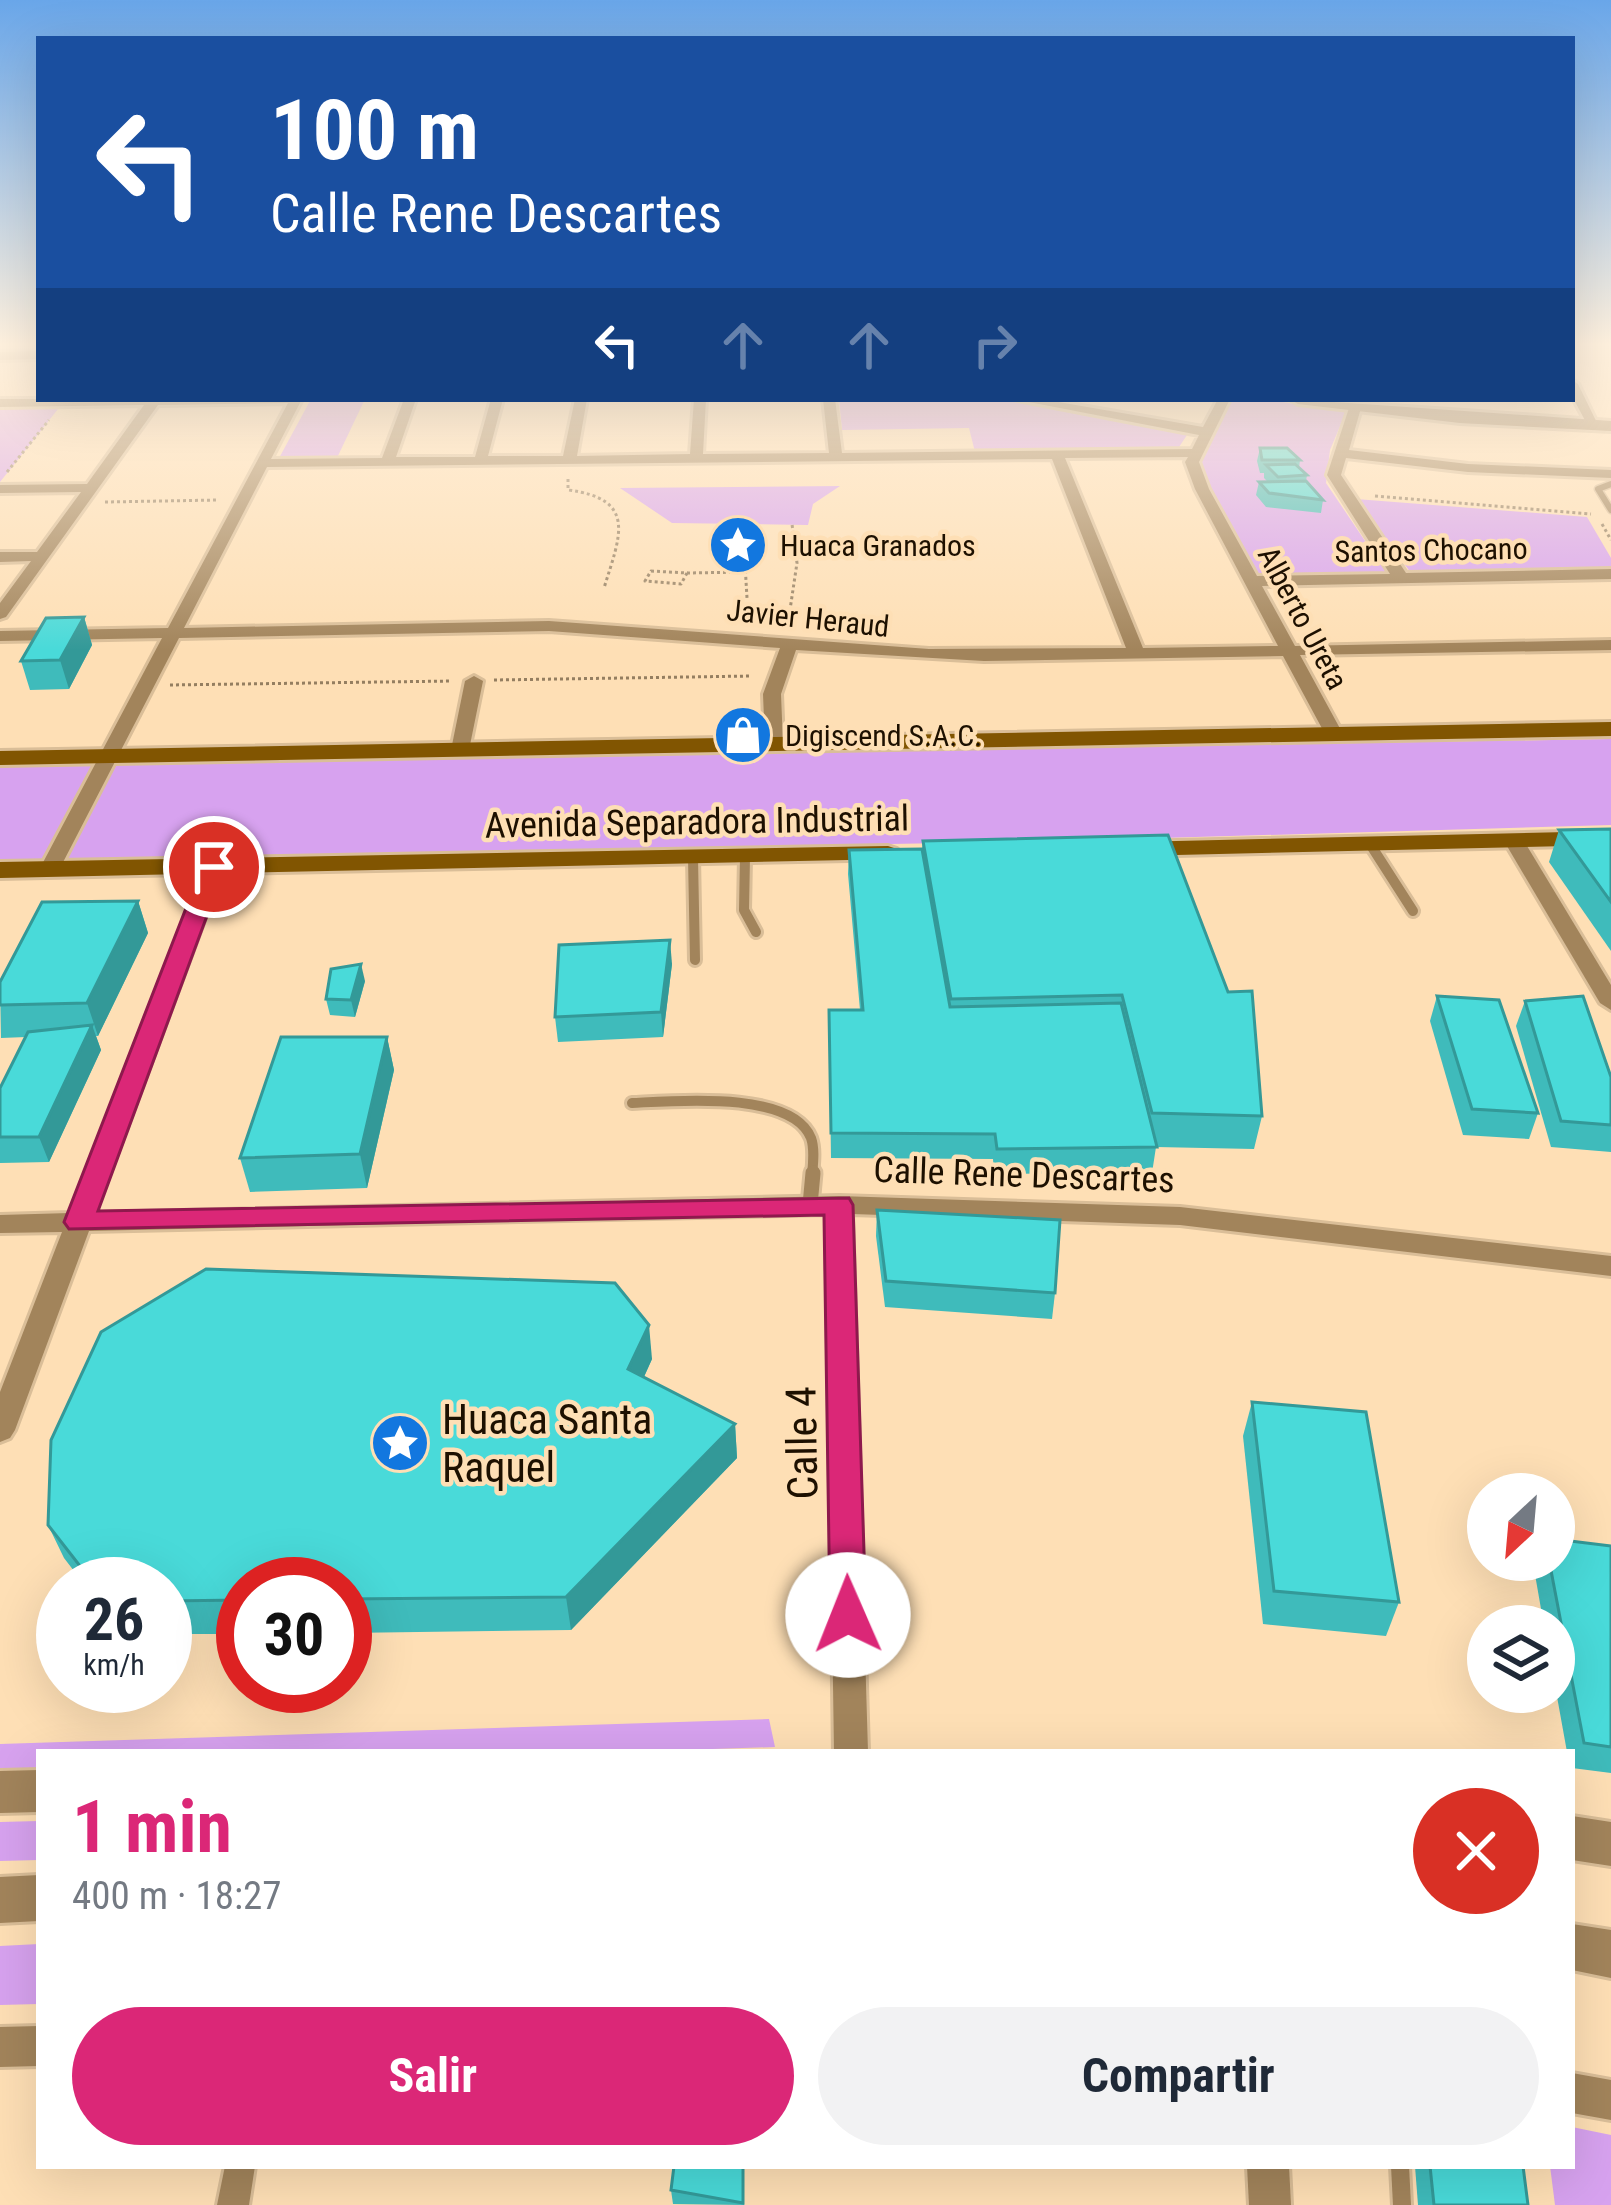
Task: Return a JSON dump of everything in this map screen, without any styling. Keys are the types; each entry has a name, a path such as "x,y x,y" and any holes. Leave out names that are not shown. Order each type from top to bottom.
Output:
{"main road":[{"path":"0,758 1611,729"},
{"path":"1116,849 1611,838"},
{"name":"Avenida Separadora Industrial","path":"0,870 907,854"}],"street":[{"path":"0,614 122,445"},
{"path":"49,869 272,445"},
{"path":"386,463 393,445"},
{"path":"480,462 485,445"},
{"path":"569,461 572,445"},
{"path":"696,459 697,445"},
{"path":"834,445 836,458"},
{"path":"262,464 1195,453 1199,445"},
{"path":"1342,445 1334,475 1401,578"},
{"name":"Alberto Ureta","path":"1195,453 1192,462 1202,489 1334,734"},
{"path":"1338,453 1468,468 1611,474"},
{"path":"1058,455 1137,653"},
{"path":"0,485 91,488"},
{"path":"0,556 42,556"},
{"name":"Santos Chocano","path":"1252,581 1611,574"},
{"name":"Javier Heraud","path":"0,636 549,626 660,631 896,655 1611,645"},
{"path":"774,744 772,694 789,646"},
{"path":"460,750 474,681"},
{"path":"1514,841 1611,1003"},
{"path":"0,1430 214,867"},
{"name":"Calle Rene Descartes","path":"0,1224 824,1205 1180,1216 1611,1266"},
{"name":"Calle 4","path":"824,1205 851,1749"},
{"path":"0,1792 36,1791"},
{"path":"1575,1838 1611,1844"},
{"path":"0,1900 36,1898"},
{"path":"1575,1948 1611,1954"},
{"path":"0,2047 36,2046"},
{"path":"1575,2093 1611,2100"},
{"path":"233,2205 239,2169"},
{"path":"1268,2169 1270,2205"}],"lane":[{"path":"1611,484 1598,489 1611,510"},
{"path":"1370,844 1413,911"},
{"path":"745,857 744,910 755,932"},
{"path":"693,858 695,961"},
{"path":"632,1103 724,1101 801,1122 811,1136 824,1205"},
{"path":"1400,2169 1402,2205"}],"path":[{"path":"0,485 31,445"},
{"path":"568,490 598,494 618,514 620,536 604,587"},
{"path":"1343,493 1597,514"},
{"path":"80,503 243,500"},
{"path":"787,606 793,604 797,563 793,524"},
{"path":"744,547 747,598"},
{"path":"687,573 682,584 644,581 651,571 746,572"}],"shaded area":[{"path":"0,445 29,445 0,482"},
{"path":"286,445 343,445 336,460 278,460"},
{"path":"973,445 1180,445 1177,450 975,452"},
{"path":"1209,445 1332,445 1326,483 1388,575 1260,578 1210,490 1201,460"},
{"path":"840,486 813,504 808,525 672,523 620,488"},
{"path":"1356,499 1587,517 1611,558 1611,572 1411,573"},
{"path":"1611,739 1611,825 1059,841 0,860 0,765"},
{"path":"769,1719 775,1747 36,1749 36,1773 0,1774 0,1744"},
{"path":"36,1821 36,1860 0,1861 0,1822"},
{"path":"36,1944 36,2004 0,2005 0,1946"},
{"path":"1575,2128 1611,2135 1611,2205 1555,2205 1550,2169 1575,2169"}],"building":[{"path":"1260,448 1287,448 1300,460 1262,460"},
{"path":"1295,464 1307,475 1278,477 1266,465"},
{"path":"1306,481 1323,500 1269,493 1259,482"},
{"path":"84,617 60,660 21,661 46,618"},
{"path":"1611,829 1611,902 1559,830"},
{"path":"1168,835 1228,992 1252,991 1262,1116 1152,1113 1122,995 951,999 923,841"},
{"path":"922,849 950,1007 1121,1003 1157,1147 997,1149 995,1134 831,1133 829,1010 863,1010 849,850"},
{"path":"138,901 87,1003 0,1005 0,982 42,902"},
{"path":"670,940 661,1012 555,1017 559,945"},
{"path":"361,964 351,1000 326,999 331,969"},
{"path":"1437,996 1499,1000 1538,1113 1472,1109"},
{"path":"1583,996 1611,1077 1611,1125 1561,1121 1525,1001"},
{"path":"92,1025 39,1137 0,1137 0,1088 28,1032"},
{"path":"281,1037 387,1037 360,1154 240,1158"},
{"path":"877,1210 1060,1220 1055,1293 886,1281"},
{"path":"206,1269 615,1283 649,1325 628,1369 735,1424 566,1597 372,1599 372,1557 216,1557 216,1600 192,1601 192,1557 73,1557 48,1525 51,1440 101,1332"},
{"path":"1252,1402 1366,1412 1399,1602 1274,1591"},
{"path":"1575,1542 1611,1546 1611,1747 1584,1743 1575,1696 1575,1605 1558,1605 1553,1581 1575,1581"},
{"path":"674,2169 743,2169 743,2203 671,2190"},
{"path":"1430,2169 1523,2169 1528,2205 1434,2205"}],"place":[{"name":"Huaca Granados","path":"738,545"},
{"name":"Digiscend S.A.C.","path":"743,735"},
{"name":"Huaca Santa Raquel","path":"400,1443"}],"route":[{"path":"214,867 79,1222 839,1205 848,1615"}]}
